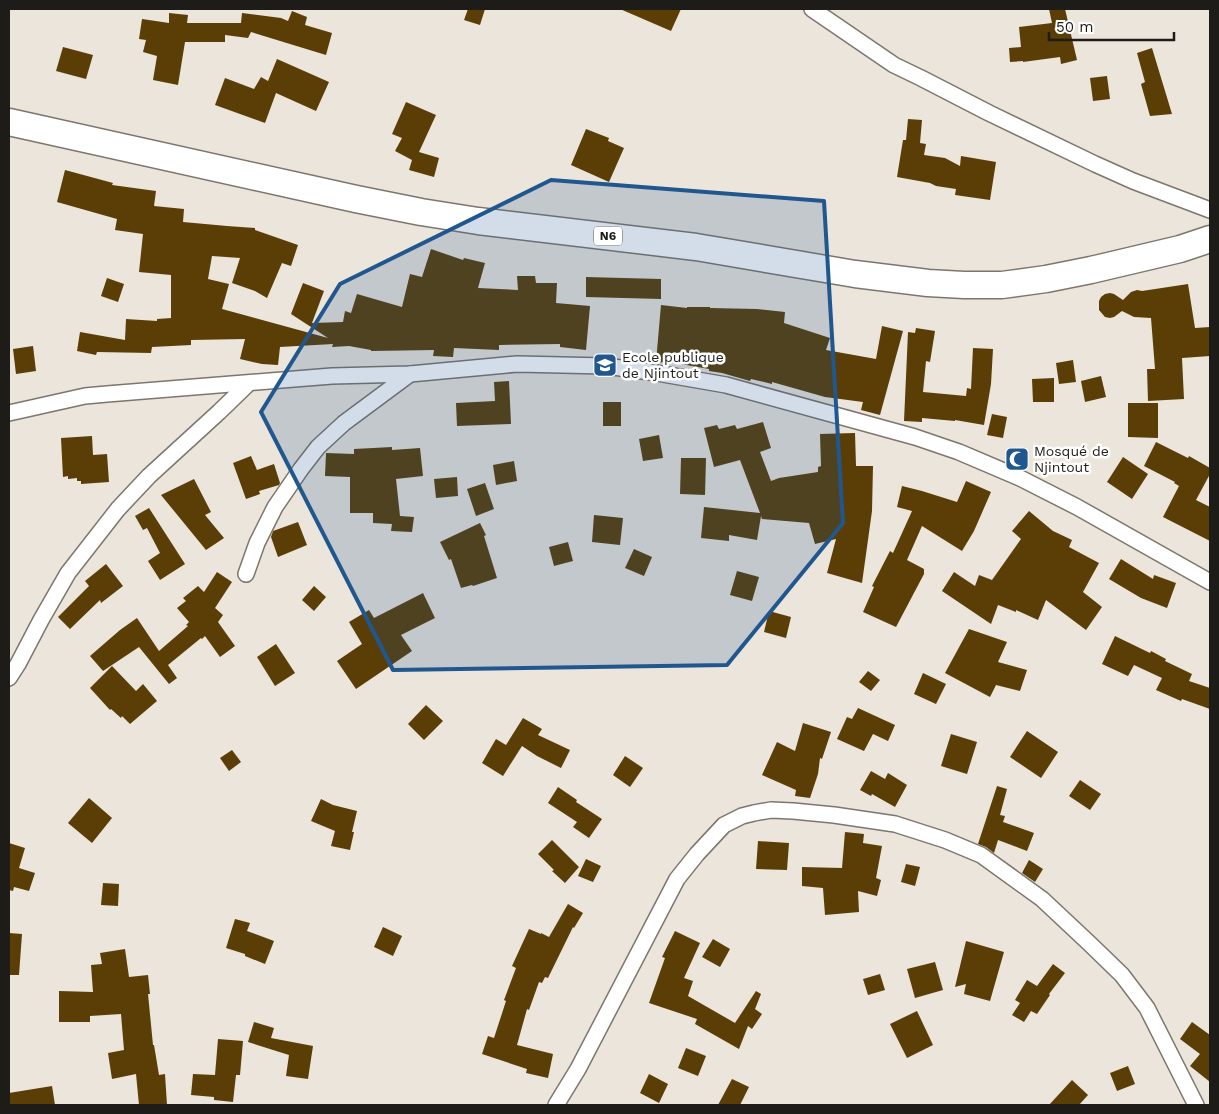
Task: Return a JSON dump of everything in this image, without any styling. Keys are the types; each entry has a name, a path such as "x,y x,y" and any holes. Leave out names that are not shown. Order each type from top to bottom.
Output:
{"highway":[{"name":"N6","path":"9,122 421,212 478,221 696,247 855,274 928,283 1002,285 1046,279 1091,270 1210,239"}],"street":[{"path":"812,9 894,64 929,83 1095,164 1133,181 1210,210"},
{"path":"9,413 85,396 332,376 410,374 517,364 606,366 656,373 726,385 915,437 959,452 1020,478 1077,507 1210,582"},
{"path":"246,574 257,543 275,507 318,447 344,423 410,374"},
{"path":"9,678 68,573 118,509 149,476 249,382"},
{"path":"556,1105 578,1069 677,878 724,825 742,816 754,813 793,810 834,814 895,824 944,840 981,855 1042,899 1122,975 1147,1008 1196,1105"}],"highlighted area":[{"path":"551,180 824,201 843,523 727,665 393,670 261,412 340,284"}],"building":[{"path":"468,9 485,9 480,25 464,20"},
{"path":"620,9 681,9 671,31"},
{"path":"1049,9 1065,9 1077,60 1061,64 1060,57 1010,62 1009,48 1021,47 1019,27 1052,23"},
{"path":"292,11 307,17 305,25 332,33 326,55 251,32 248,38 225,35 225,42 185,42 178,85 153,80 157,56 143,52 146,40 139,39 142,19 169,23 169,13 188,15 187,23 241,23 242,13 281,18 288,21"},
{"path":"63,47 93,55 86,79 56,71"},
{"path":"1152,48 1172,114 1150,116 1141,84 1145,82 1137,53"},
{"path":"277,59 329,82 316,111 276,93 265,123 215,105 225,78 254,89 261,77 268,81"},
{"path":"1107,76 1110,99 1093,101 1090,78"},
{"path":"406,102 436,115 419,152 439,158 434,177 409,170 412,160 395,151 402,138 392,134"},
{"path":"908,119 922,120 920,143 926,144 924,155 945,158 960,166 961,156 996,162 990,200 955,195 956,189 897,177 903,140 906,140"},
{"path":"586,129 609,138 608,141 624,148 609,182 571,165"},
{"path":"65,170 113,183 112,185 156,191 154,206 184,209 183,222 255,228 255,230 298,245 291,266 282,263 267,298 255,291 232,283 240,258 212,256 208,279 229,284 222,309 328,338 291,314 303,283 324,291 312,323 343,322 345,311 351,313 357,294 402,307 410,274 422,277 431,249 463,260 464,258 485,263 478,288 518,290 517,276 535,276 536,283 557,283 556,303 590,306 586,350 560,347 560,344 499,345 499,350 454,348 453,357 433,356 434,350 371,351 349,346 332,347 333,344 280,347 278,365 262,364 240,359 245,339 191,340 191,345 152,347 151,353 97,352 96,355 77,351 80,332 125,340 126,319 157,321 157,319 171,318 171,275 139,272 143,234 115,230 117,219 57,202"},
{"path":"586,277 661,279 661,299 586,297"},
{"path":"107,278 124,284 118,302 101,296"},
{"path":"1188,284 1195,328 1210,327 1210,356 1182,358 1184,399 1148,401 1147,369 1155,369 1151,318 1134,317 1122,311 1114,317 1105,317 1099,310 1099,301 1105,294 1110,293 1123,300 1131,292 1137,290 1142,291"},
{"path":"661,305 687,308 710,307 785,312 784,323 830,338 826,350 876,359 882,326 903,331 880,415 861,410 863,402 825,397 772,382 772,384 751,379 750,381 709,371 709,369 656,362"},
{"path":"916,328 935,331 930,362 926,361 923,392 966,396 967,388 971,389 973,348 993,349 991,384 984,425 955,420 922,418 922,422 904,421 908,332 915,333"},
{"path":"33,346 36,371 16,374 13,349"},
{"path":"1073,360 1076,382 1059,384 1056,363"},
{"path":"1101,376 1106,397 1085,402 1081,381"},
{"path":"1054,378 1054,402 1033,402 1032,379"},
{"path":"509,381 511,424 457,426 456,403 495,401 494,382"},
{"path":"603,402 621,402 621,426 603,426"},
{"path":"1128,403 1158,403 1158,438 1128,437"},
{"path":"992,414 1007,417 1003,438 987,435"},
{"path":"763,422 771,448 760,452 771,481 818,472 818,467 821,466 820,434 855,433 856,466 873,466 872,511 862,583 827,573 836,539 815,544 809,523 762,519 761,516 757,540 729,535 729,541 701,538 704,507 760,513 740,460 714,467 704,428 717,425 719,429 735,425 737,429"},
{"path":"659,435 663,458 643,461 639,439"},
{"path":"92,436 93,455 107,454 109,482 81,484 81,481 77,481 77,478 68,479 68,476 63,477 61,438"},
{"path":"1156,442 1188,458 1189,456 1210,468 1210,474 1196,500 1210,507 1210,541 1163,517 1179,486 1144,466"},
{"path":"392,447 392,450 420,448 423,476 396,479 400,516 414,517 412,532 391,531 392,524 373,523 373,513 350,513 350,477 325,476 326,453 354,454 354,449"},
{"path":"251,456 257,470 274,464 280,483 279,485 259,491 260,494 246,499 233,463"},
{"path":"1123,457 1148,474 1132,499 1107,482"},
{"path":"681,458 706,458 705,495 680,494"},
{"path":"514,461 517,481 496,485 493,465"},
{"path":"457,477 458,496 436,498 434,479"},
{"path":"194,479 211,512 205,515 224,538 206,550 161,495"},
{"path":"966,481 991,492 974,531 962,551 922,526 907,560 924,569 924,574 896,627 863,612 874,587 872,586 890,551 893,553 912,511 897,507 902,486 957,502"},
{"path":"485,483 494,509 476,516 467,489"},
{"path":"149,508 185,564 160,580 148,561 160,553 147,528 143,530 135,516"},
{"path":"1029,511 1053,531 1072,540 1069,547 1099,563 1083,592 1102,607 1086,630 1046,600 1038,620 1016,610 1016,612 998,605 991,624 942,591 954,572 975,586 979,575 992,580 1021,539 1012,531"},
{"path":"594,515 623,518 620,545 592,542"},
{"path":"298,522 307,545 278,557 271,537 273,531"},
{"path":"480,523 486,535 484,536 497,578 461,588 451,559 449,560 440,542"},
{"path":"568,542 573,561 554,566 549,547"},
{"path":"634,549 652,557 644,576 625,568"},
{"path":"1121,559 1153,579 1154,575 1176,583 1167,608 1141,598 1109,579"},
{"path":"106,564 123,586 101,603 100,600 70,629 58,617 89,586 85,581"},
{"path":"737,571 759,577 752,601 730,595"},
{"path":"217,572 232,582 215,608 223,615 218,622 235,646 220,657 205,636 201,638 168,665 177,678 169,684 139,647 103,671 90,656 137,618 159,651 188,626 186,625 189,622 177,608 186,601 183,598 198,586 204,592"},
{"path":"314,586 326,597 314,611 302,600"},
{"path":"423,593 435,618 401,635 412,651 356,689 337,661 362,644 349,622 369,610 374,618"},
{"path":"769,611 791,617 786,638 764,632"},
{"path":"969,629 1007,642 998,662 1027,670 1020,691 996,685 990,697 945,673"},
{"path":"1115,636 1150,653 1151,651 1166,659 1165,661 1192,674 1189,681 1210,688 1210,709 1182,699 1181,701 1156,690 1162,678 1134,665 1128,676 1102,664"},
{"path":"276,644 295,673 275,686 257,657"},
{"path":"112,666 136,691 143,684 157,701 130,724 122,716 121,718 110,710 90,688"},
{"path":"868,671 880,680 871,691 859,682"},
{"path":"923,673 946,684 936,704 914,694"},
{"path":"426,705 443,721 424,740 408,724"},
{"path":"858,708 895,725 888,741 873,734 864,751 837,739 847,717 852,719"},
{"path":"523,718 542,729 538,735 570,750 561,768 522,746 503,776 482,763 496,739 506,745"},
{"path":"803,723 831,732 822,759 820,758 818,774 810,798 795,796 796,790 762,775 777,742 795,751"},
{"path":"1027,731 1058,752 1041,778 1010,757"},
{"path":"951,734 977,742 967,774 941,766"},
{"path":"232,750 241,762 229,771 220,758"},
{"path":"625,756 643,768 630,787 613,775"},
{"path":"871,771 885,779 888,773 907,785 895,807 872,794 871,796 860,790"},
{"path":"1080,780 1101,794 1090,810 1069,796"},
{"path":"997,786 1007,789 1000,815 1005,816 1003,822 1034,833 1027,851 998,840 994,853 978,844"},
{"path":"558,787 577,800 576,802 602,819 589,838 573,827 577,822 548,803"},
{"path":"89,798 112,818 92,843 68,823"},
{"path":"321,799 333,805 357,811 350,850 331,846 335,831 311,821"},
{"path":"845,832 864,834 863,843 882,846 876,878 881,880 877,896 858,891 859,912 825,915 823,888 802,886 802,867 842,868"},
{"path":"552,840 579,867 565,883 538,854"},
{"path":"758,841 789,843 787,870 756,869"},
{"path":"9,843 25,848 19,868 35,873 29,891 14,887 13,891 9,890"},
{"path":"586,859 601,866 593,882 578,876"},
{"path":"1029,860 1043,869 1035,882 1022,873"},
{"path":"906,864 920,867 915,886 901,882"},
{"path":"103,883 119,884 118,906 101,905"},
{"path":"568,904 583,913 573,927 548,978 545,977 542,983 539,982 529,1010 527,1009 517,1045 553,1054 548,1078 526,1073 527,1069 482,1054 488,1036 494,1038 506,1001 504,1000 516,968 512,966 529,929 549,937"},
{"path":"235,919 250,923 247,931 274,941 265,964 245,956 245,954 226,948"},
{"path":"383,927 402,936 393,956 374,947"},
{"path":"675,931 700,943 684,978 693,981 688,996 735,1023 756,991 761,994 755,1009 762,1014 752,1029 748,1026 739,1049 695,1024 697,1019 649,1003 665,958 662,957"},
{"path":"9,933 22,934 19,975 9,975"},
{"path":"713,939 730,949 720,967 702,957"},
{"path":"966,941 1004,952 990,1001 964,994 966,984 955,987"},
{"path":"125,949 129,977 148,975 153,1045 159,1075 165,1074 167,1105 139,1105 136,1074 112,1079 108,1053 124,1050 121,1014 90,1016 90,1022 59,1022 59,991 93,992 91,965 102,964 100,953"},
{"path":"935,962 943,990 915,998 907,969"},
{"path":"1053,964 1065,973 1037,1014 1031,1011 1024,1022 1012,1015 1020,1003 1015,1000 1027,980 1037,986"},
{"path":"880,974 885,990 868,995 863,979"},
{"path":"917,1011 933,1045 907,1058 890,1024"},
{"path":"254,1022 274,1028 271,1038 313,1046 308,1079 286,1076 289,1055 248,1042"},
{"path":"1192,1022 1210,1035 1210,1082 1190,1066 1200,1054 1180,1039"},
{"path":"218,1039 243,1041 240,1075 236,1075 233,1102 214,1100 214,1097 191,1095 193,1074 215,1075"},
{"path":"686,1048 706,1056 698,1076 678,1068"},
{"path":"1128,1066 1135,1084 1117,1091 1110,1073"},
{"path":"649,1074 668,1084 659,1103 640,1093"},
{"path":"732,1079 749,1087 740,1105 718,1105"},
{"path":"1072,1080 1088,1095 1079,1105 1049,1105"},
{"path":"52,1086 55,1105 9,1105 9,1093"}],"place":[{"name":"Ecole publique de Njintout","path":"605,365"},
{"name":"Mosqué de Njintout","path":"1017,459"}]}
